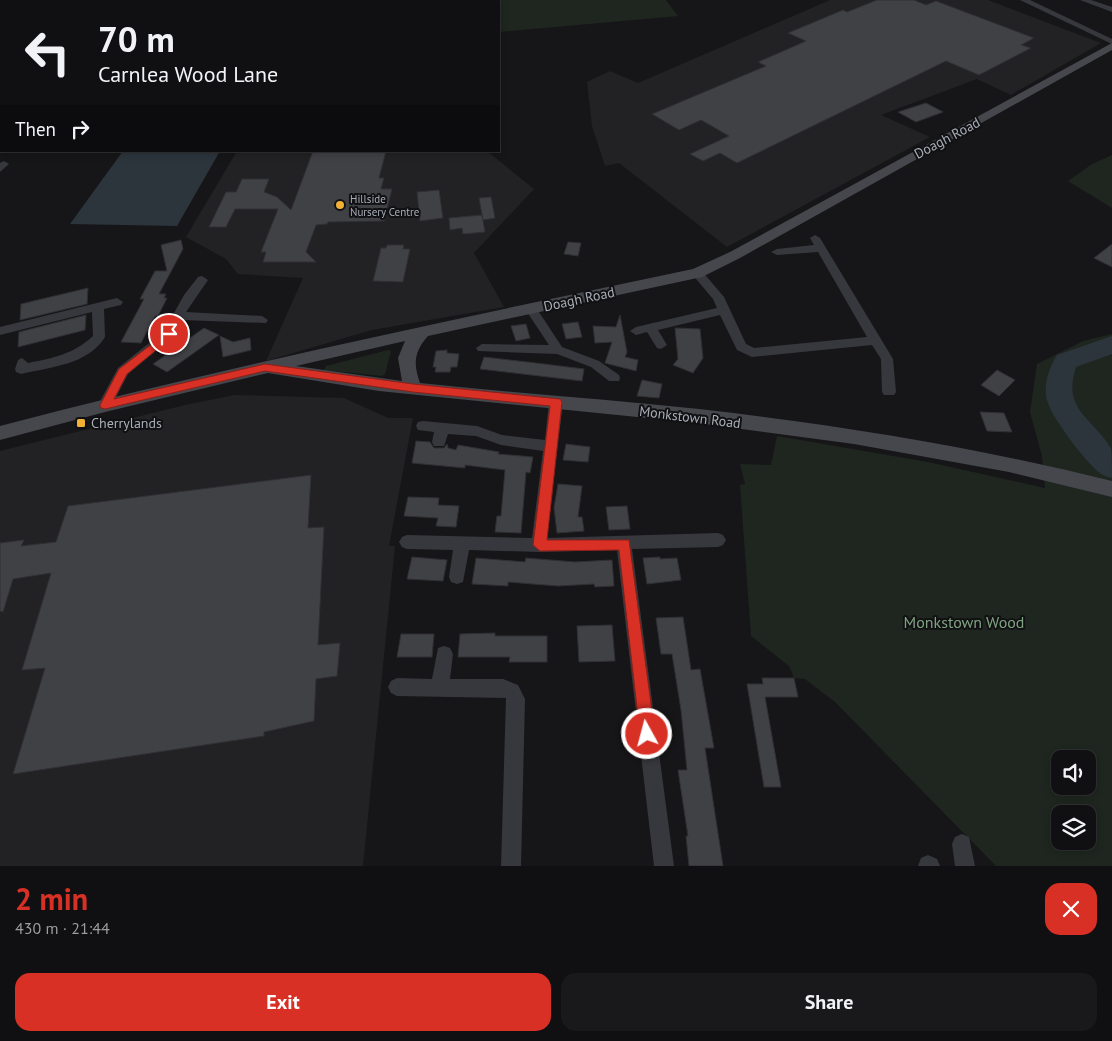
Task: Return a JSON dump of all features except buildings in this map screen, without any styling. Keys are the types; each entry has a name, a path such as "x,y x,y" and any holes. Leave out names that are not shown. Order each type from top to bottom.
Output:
{"main road":[{"name":"Doagh Road","path":"0,433 105,405 265,367 697,273 735,255 1112,46"},
{"path":"413,388 405,368 406,352 422,332"},
{"name":"Monkstown Road","path":"265,367 413,388 697,416 889,442 1018,467 1112,489"}],"street":[{"path":"1024,0 1112,42"},
{"path":"1084,0 1112,10"},
{"path":"777,252 818,243 887,359 889,392"},
{"path":"697,273 718,298 741,347 752,353 876,340"},
{"path":"105,405 123,371 169,334 202,280"},
{"path":"0,331 117,302"},
{"path":"22,363 21,369 72,358 89,349 99,337 98,307"},
{"path":"531,309 558,350"},
{"path":"636,331 724,310"},
{"path":"179,316 262,320"},
{"path":"651,328 661,345"},
{"path":"482,348 558,350 595,364 614,378"},
{"path":"540,545 556,402"},
{"path":"423,426 477,431 501,440 551,446"},
{"path":"438,442 442,428"},
{"path":"407,542 540,545 718,540"},
{"path":"457,577 462,544"},
{"path":"624,544 664,866"},
{"path":"440,687 444,654"},
{"path":"396,687 503,688 512,690 516,698 511,866"},
{"path":"962,844 965,866"}],"shaded area":[{"path":"830,0 988,0 1101,43 1011,95 977,79 881,115 930,137 727,247 619,163 605,166 592,126 587,82 610,71 638,83"},
{"path":"122,152 219,152 177,226 70,224"},
{"path":"236,152 488,152 534,189 474,253 504,307 372,330 266,361 303,278 238,274 226,259 186,237"},
{"path":"235,395 344,398 388,418 413,418 389,546 395,546 363,866 0,866 0,451 185,405"}],"green space":[{"path":"500,0 666,0 678,16 500,32"},
{"path":"1112,155 1112,208 1068,181 1092,164"},
{"name":"Monkstown Wood","path":"1112,334 1112,866 996,866 835,702 805,679 794,678 789,666 751,636 740,485 745,484 740,464 771,465 777,436 928,462 1045,488 1042,456 1030,412 1037,364 1083,341"},
{"path":"388,350 391,351 385,374 382,376 324,370 326,366"}],"waterway":[{"path":"1112,345 1066,361 1059,387 1061,403 1064,409 1084,436 1112,467"}],"place":[{"name":"Hillside Nursery Centre","path":"340,205"},
{"name":"Cherrylands","path":"81,423"}],"route":[{"path":"169,334 123,371 110,391 105,405 265,367 413,388 556,402 540,545 624,544 647,734"}]}
